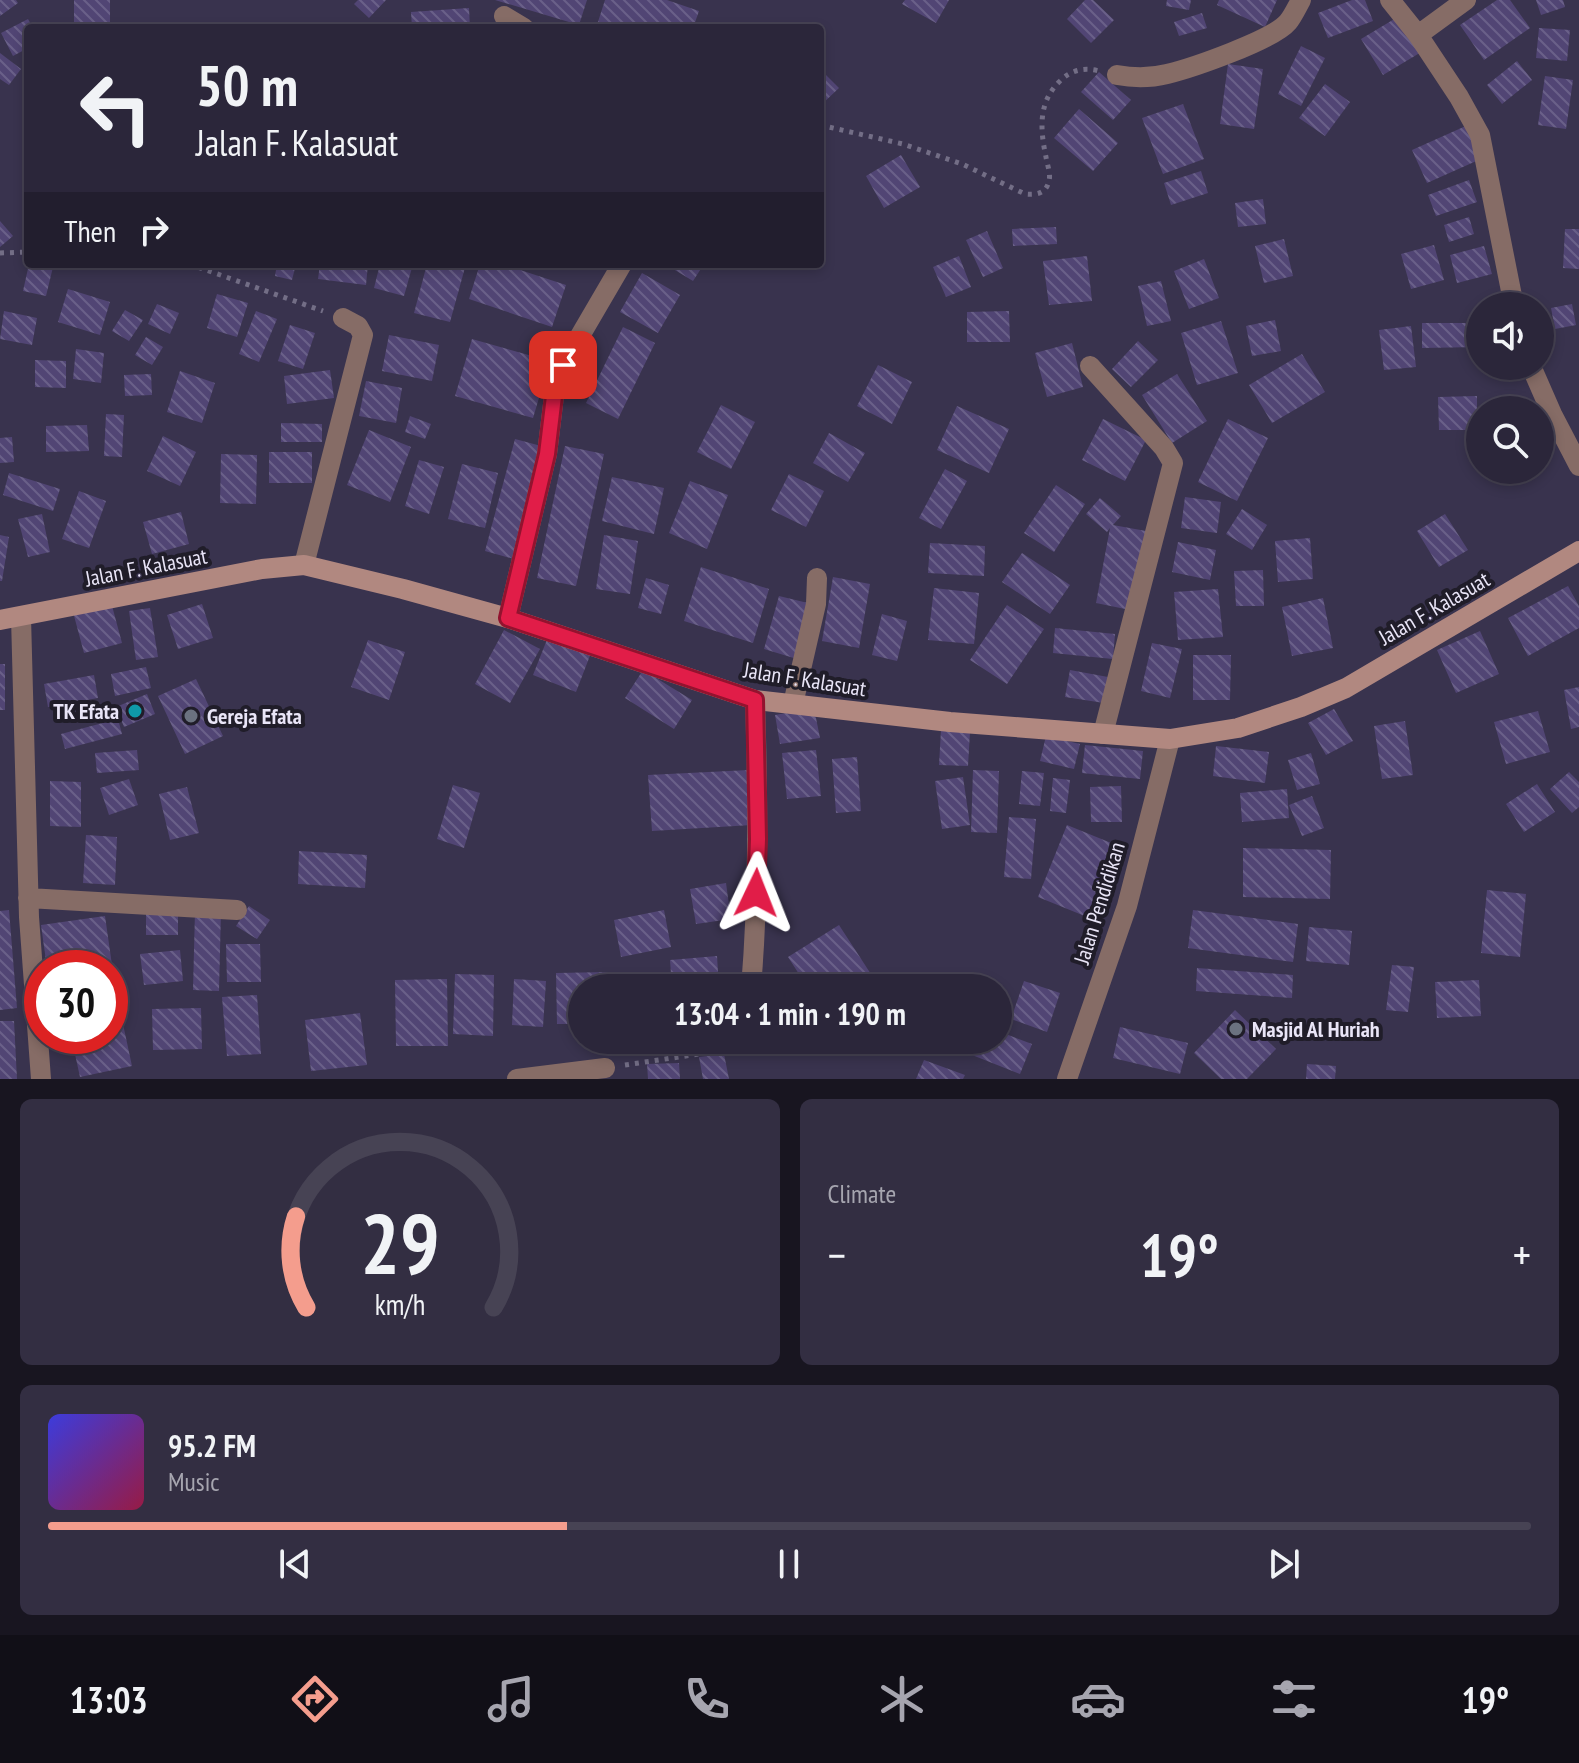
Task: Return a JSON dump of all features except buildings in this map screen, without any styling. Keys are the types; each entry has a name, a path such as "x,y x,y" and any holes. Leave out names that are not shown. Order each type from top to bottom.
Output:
{"street":[{"path":"1117,75 1131,78 1165,75 1270,36 1288,22 1301,0"},
{"path":"1390,0 1418,35 1480,135 1511,292"},
{"path":"1418,35 1466,0"},
{"path":"504,16 517,24"},
{"path":"508,618 547,454 554,396 563,365 620,268"},
{"path":"304,565 363,335 358,326 343,318"},
{"path":"1090,366 1164,448 1173,463 1103,734"},
{"path":"1537,380 1579,466"},
{"name":"Jalan F. Kalasuat","path":"0,620 262,569 304,565 508,618 755,700 950,722 1170,739 1238,728 1346,688 1579,551"},
{"path":"793,704 816,604 817,578"},
{"path":"21,617 28,898 41,1079"},
{"path":"752,974 758,839 755,700"},
{"name":"Jalan Pendidikan","path":"1067,1079 1127,906 1170,739"},
{"path":"28,898 237,910"},
{"path":"517,1079 605,1068"}],"path":[{"path":"824,126 903,144 962,164 1025,194 1036,195 1045,190 1050,179 1042,139 1042,117 1049,92 1068,73 1089,68 1117,75"},
{"path":"0,253 24,252"},
{"path":"200,268 343,318"},
{"path":"605,1068 684,1054"}],"place":[{"name":"TK Efata","path":"135,711"},
{"name":"Gereja Efata","path":"191,716"},
{"name":"Masjid Al Huriah","path":"1236,1029"}],"route":[{"path":"563,365 554,396 547,454 508,618 755,700 756,893"}]}
